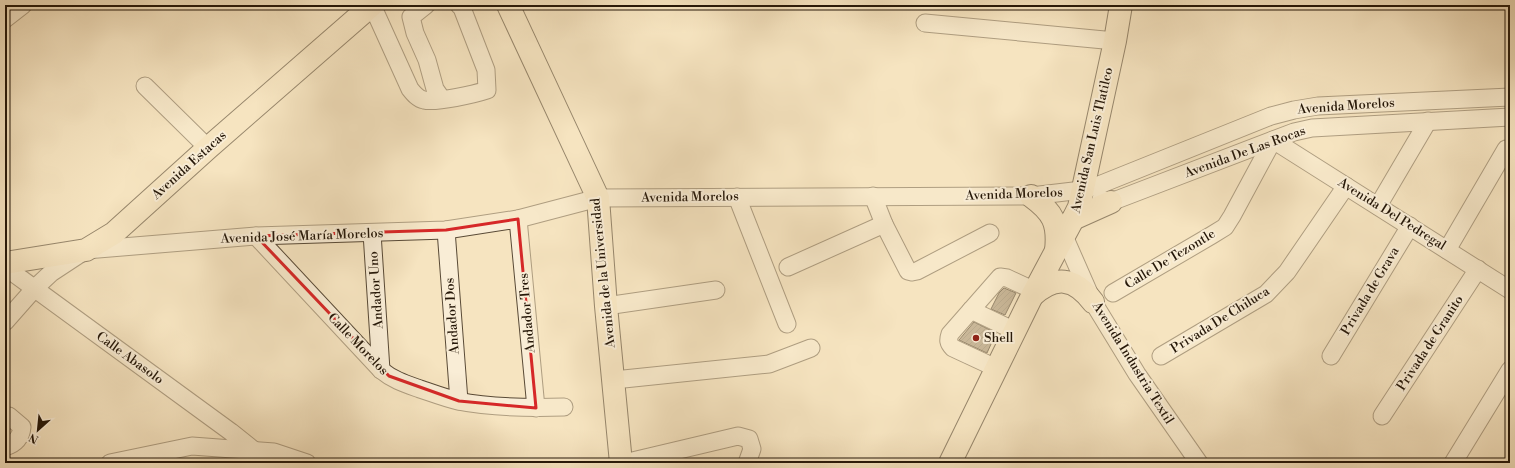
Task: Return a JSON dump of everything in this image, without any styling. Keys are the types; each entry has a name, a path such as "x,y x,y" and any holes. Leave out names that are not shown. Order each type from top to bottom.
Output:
{"main road":[{"name":"Avenida Estacas","path":"86,250 122,227 208,148 372,5"},
{"name":"Avenida de la Universidad","path":"508,5 598,198 606,306 622,463"},
{"name":"Avenida San Luis Tlatilco","path":"950,463 996,368 1078,207 1115,42 1121,5"},
{"path":"1030,196 1044,205 1053,219 1058,234 1065,235 1111,202"},
{"name":"Avenida José María Morelos","path":"5,263 86,250"},
{"path":"1034,293 1043,286 1057,282 1072,283 1085,290 1094,302"}],"street":[{"path":"5,19 24,5"},
{"path":"372,5 410,89 416,96 425,100 473,95 487,90 486,70 462,8 459,5"},
{"path":"426,5 411,17 415,34 427,60 435,89 442,99"},
{"path":"472,33 476,5"},
{"path":"925,23 1115,42"},
{"path":"145,86 208,148"},
{"name":"Avenida Morelos","path":"598,198 1030,196 1082,190 1100,185 1271,116 1294,110 1318,106 1510,97"},
{"name":"Avenida De Las Rocas","path":"1111,202 1294,132 1312,128 1510,117"},
{"path":"1378,206 1428,121"},
{"name":"Avenida Del Pedregal","path":"1273,140 1510,290"},
{"name":"Calle De Tezontle","path":"1113,293 1224,227 1232,216 1273,140"},
{"path":"1447,250 1506,149"},
{"name":"Privada De Chiluca","path":"1161,356 1266,294 1276,285 1287,272 1346,186"},
{"path":"1082,190 1111,202"},
{"path":"873,196 884,224 905,267 912,272 917,271 990,233"},
{"path":"737,197 787,324"},
{"name":"Avenida José María Morelos","path":"86,250 256,236 446,230 518,219 598,198"},
{"name":"Andador Tres","path":"518,219 536,408"},
{"path":"788,266 884,224"},
{"name":"Privada de Grava","path":"1331,356 1410,226"},
{"name":"Andador Dos","path":"446,230 459,401"},
{"name":"Andador Uno","path":"372,233 381,370"},
{"name":"Avenida Industria Textil","path":"1065,235 1094,302 1137,374 1199,463"},
{"name":"Calle Morelos","path":"256,236 381,370 398,381 459,401 478,404 536,408 564,407"},
{"name":"Avenida Estacas","path":"5,322 35,288 51,273 86,250"},
{"name":"Calle Abasolo","path":"5,267 231,432 270,463"},
{"name":"Privada de Granito","path":"1382,416 1478,270"},
{"path":"996,368 953,348 949,344 948,339 950,334 1000,277 1007,278 1034,293"},
{"path":"606,306 716,290"},
{"path":"971,310 1015,331"},
{"path":"614,380 769,364 811,348"},
{"path":"1453,463 1510,370"},
{"path":"5,417 9,416 22,427 21,435 12,445 5,447"},
{"path":"622,463 738,436 749,439 752,449 747,463"},
{"path":"110,463 192,446 274,452 307,463"}],"highlighted area":[{"path":"518,219 536,408 459,401 389,376 256,236 446,230"}],"building":[{"name":"Shell","path":"1004,288 1016,293 1005,315 991,309 999,293"},
{"name":"Shell","path":"974,322 996,333 987,353 959,340"}],"place":[{"name":"Shell","path":"976,338"}]}
